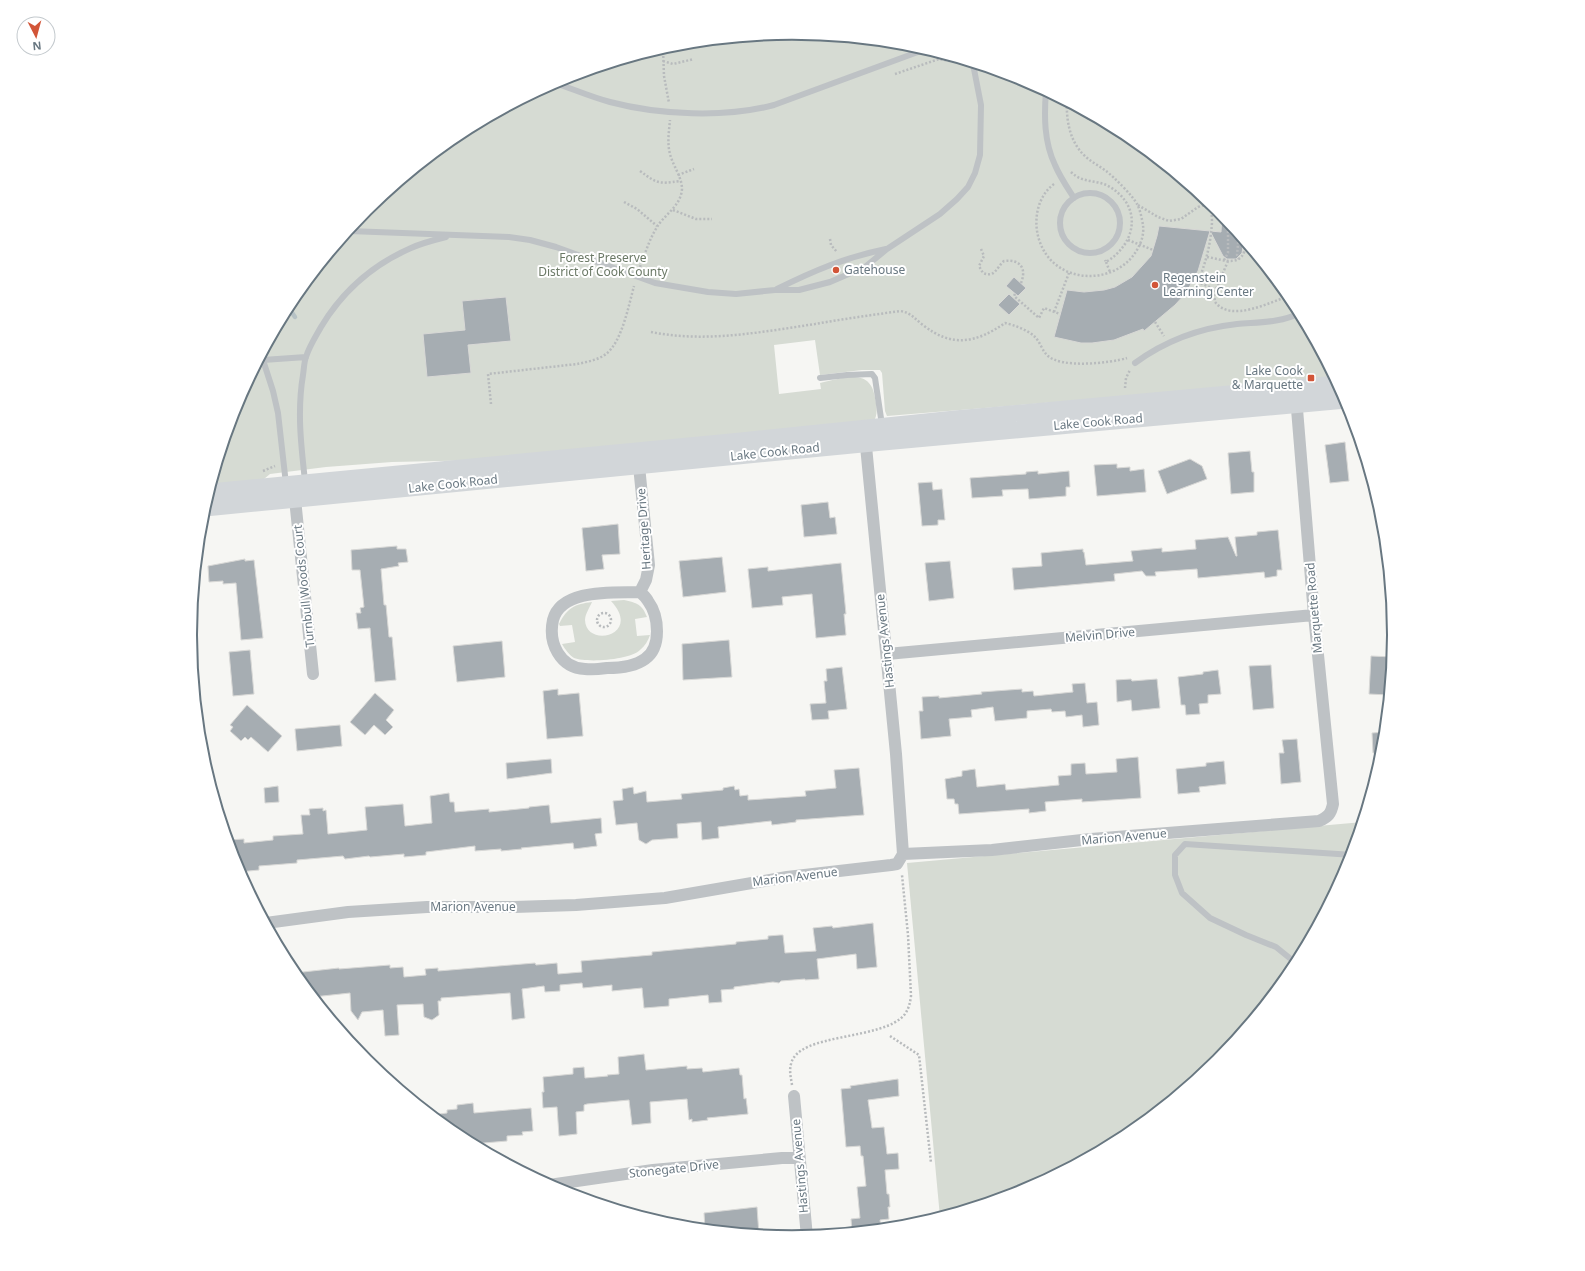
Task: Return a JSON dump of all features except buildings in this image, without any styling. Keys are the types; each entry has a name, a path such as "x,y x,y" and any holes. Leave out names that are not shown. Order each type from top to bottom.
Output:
{"main road":[{"name":"Lake Cook Road","path":"882,434 1296,396 1333,385"},
{"name":"Lake Cook Road","path":"214,492 296,490 639,466 865,436 1126,404 1296,396 1339,399"},
{"name":"Lake Cook Road","path":"211,507 296,490 865,436"}],"street":[{"name":"Marquette Road","path":"1296,396 1314,615 1333,804 1331,812 1327,817 1319,821"},
{"name":"Hastings Avenue","path":"865,436 896,754 902,857"},
{"name":"Heritage Drive","path":"639,466 649,565 646,580 640,592"},
{"name":"Turnbull Woods Court","path":"296,490 313,674"},
{"path":"640,592 648,601 654,613 657,626 653,651 645,659 633,665 619,668 585,670 574,667 564,661 558,654 551,635 554,616 560,608 578,596 640,592"},
{"name":"Melvin Drive","path":"886,654 1314,615"},
{"name":"Marion Avenue","path":"271,922 348,912 427,907 576,905 665,898 787,877 897,864 902,857 992,850 1091,839 1319,821"},
{"name":"Hastings Avenue","path":"794,1096 806,1231"},
{"name":"Stonegate Drive","path":"559,1184 653,1170 782,1158 799,1158"}],"lane":[{"path":"564,85 610,102 650,110 682,112 736,112 774,105 916,53"},
{"path":"356,231 482,235 530,240 556,247 655,282 708,292 736,294 775,290 799,290 830,282 865,267 887,249 940,214 968,187 975,173 980,155 981,105 974,69"},
{"path":"1046,96 1045,128 1048,146 1054,165 1074,198"},
{"path":"1094,193 1104,197 1112,203 1120,222 1114,241 1106,248 1098,252 1083,252 1070,246 1064,239 1060,230 1062,212 1067,204 1074,198 1084,194 1094,193"},
{"path":"296,490 299,409 306,357 332,309 347,291 368,273 391,257 412,247 451,235"},
{"path":"775,290 809,274 860,254 887,249"},
{"path":"1135,363 1149,353 1168,343 1204,330 1237,324 1278,321 1294,315"},
{"path":"1142,353 1149,353"},
{"path":"266,358 306,357"},
{"path":"264,361 296,490"},
{"path":"820,378 847,374 872,374 875,378 882,434"},
{"path":"1292,960 1276,947 1210,918 1182,893 1175,875 1175,855 1185,844 1346,855"}],"path":[{"path":"663,54 664,76 670,105"},
{"path":"664,61 673,64 694,59"},
{"path":"895,74 939,59 951,61"},
{"path":"1067,107 1069,126 1079,148 1091,162 1107,172 1138,205 1158,217 1169,221 1181,218 1198,207 1204,205"},
{"path":"640,268 657,226 673,210 682,190 670,154 668,135 670,120"},
{"path":"678,175 694,169"},
{"path":"1069,170 1079,178 1104,184 1118,193 1123,198 1130,211 1131,226 1128,240 1118,254 1106,261 1110,272"},
{"path":"640,171 655,182 680,181"},
{"path":"1054,184 1046,190 1040,201 1036,217 1037,233 1041,246 1049,258 1055,265 1069,273 1097,276 1110,272 1125,263 1140,244 1143,232 1143,224 1138,205"},
{"path":"1118,193 1122,188"},
{"path":"624,202 657,226"},
{"path":"673,210 696,219 712,218"},
{"path":"1211,211 1211,234 1207,257 1198,282 1216,290"},
{"path":"1224,260 1228,253 1228,230"},
{"path":"830,238 831,245 845,260"},
{"path":"1128,240 1153,250"},
{"path":"1238,241 1237,255 1239,260"},
{"path":"981,249 984,256 979,266 983,273 995,273 1004,261 1016,262 1022,267 1024,274 1021,283"},
{"path":"1207,257 1228,261 1239,260 1244,254 1245,249"},
{"path":"1228,261 1214,297 1218,305 1227,310 1233,311 1249,309 1283,298"},
{"path":"1198,271 1202,272"},
{"path":"1054,312 1069,273"},
{"path":"491,404 488,374 589,362 607,353 619,336 635,283"},
{"path":"1015,294 1014,296 1039,318 1044,308 1060,314"},
{"path":"651,332 662,334 722,336 786,329 900,311 906,312 928,329 950,340 964,340 981,337 1005,323 1014,325 1035,337 1047,355 1052,359 1092,363 1118,361 1142,353"},
{"path":"1155,322 1168,343"},
{"path":"1073,362 1074,358"},
{"path":"1126,404 1124,392 1126,378 1135,363"},
{"path":"601,614 608,614 611,620 610,624 604,627 600,626 597,622 598,617 601,614"},
{"path":"794,1096 790,1071 791,1063 794,1056 806,1046 881,1029 905,1015 910,1006 911,996 908,935 902,857"},
{"path":"890,1036 919,1055 931,1163"}],"green space":[{"name":"Forest Preserve District of Cook County","path":"754,41 831,41 909,51 947,60 1020,85 1056,101 1090,120 1123,140 1155,163 1214,214 1265,273 1288,305 1330,379 887,416 885,411 882,373 880,370 862,370 820,375 815,340 774,345 779,394 821,389 820,383 846,377 862,378 868,382 872,388 875,398 877,411 873,423 486,460 392,462 326,467 270,474 264,479 216,485 242,408 258,372 297,305 320,273 371,214 400,188 430,163 462,140 529,101 565,85 638,60 676,51"},
{"path":"624,600 641,607 647,617 635,619 637,636 650,635 643,647 635,653 627,656 608,660 580,660 570,655 562,644 575,642 572,625 560,626 559,624 565,614 576,606 592,602 585,620 588,629 594,634 602,636 617,630 621,622 619,613 611,601"},
{"path":"1357,822 1343,863 1327,899 1288,966 1265,998 1214,1057 1155,1108 1123,1131 1090,1151 1056,1170 1020,1186 940,1213 907,863"}],"waterway":[{"path":"292,313 295,317"}],"place":[{"name":"Gatehouse","path":"836,270"},
{"name":"Regenstein Learning Center","path":"1155,285"},
{"name":"Lake Cook & Marquette","path":"1311,378"}]}
